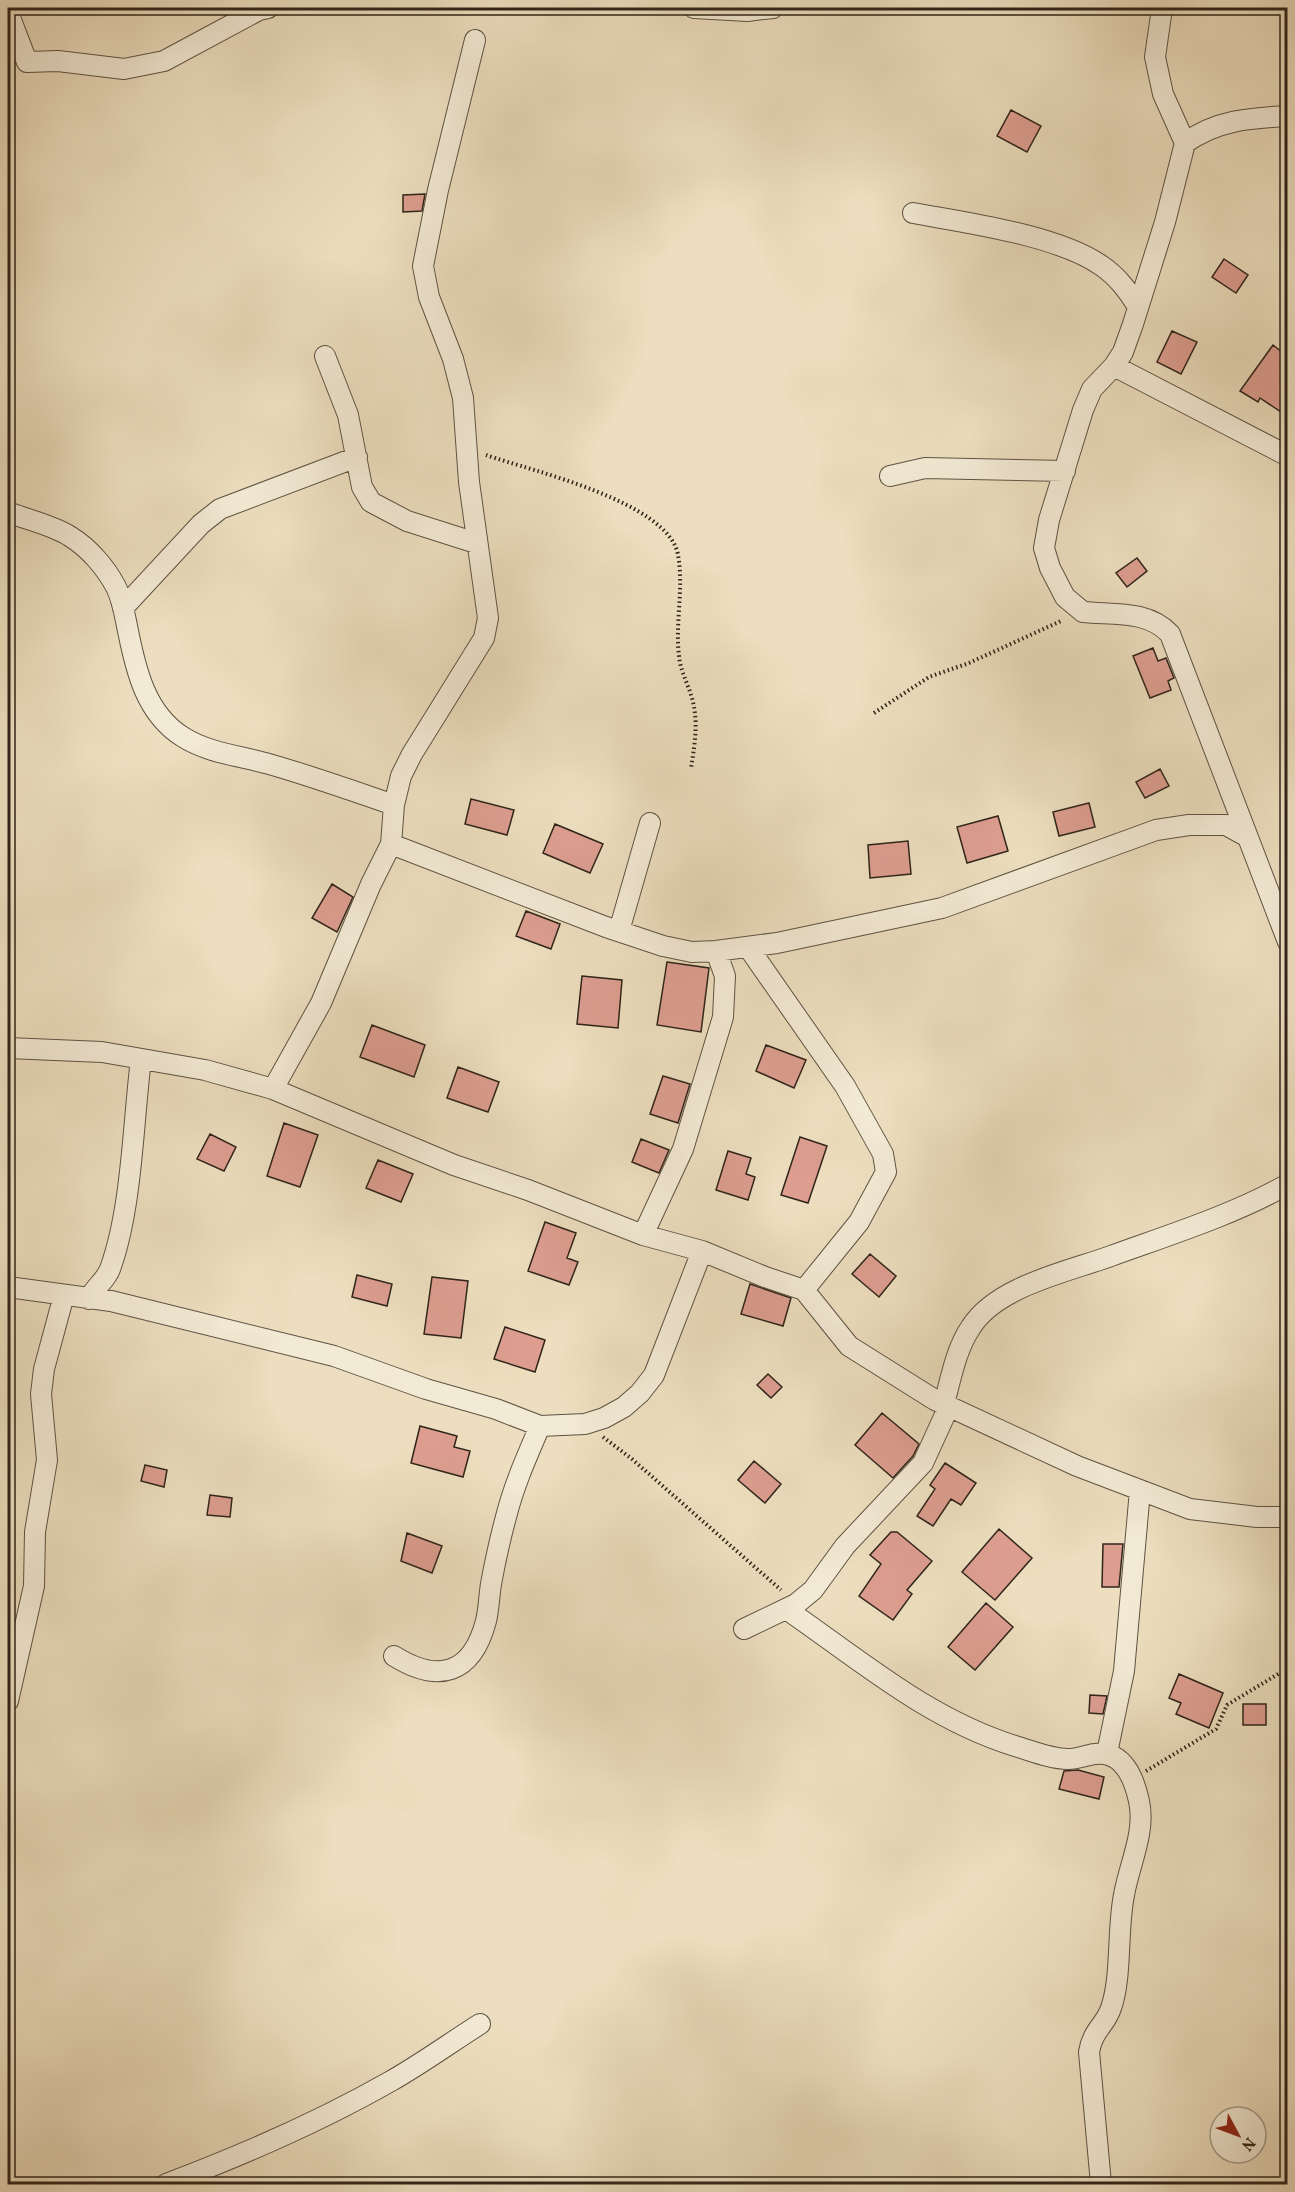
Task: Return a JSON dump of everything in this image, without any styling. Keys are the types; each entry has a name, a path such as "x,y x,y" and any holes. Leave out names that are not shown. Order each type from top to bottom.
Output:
{"street":[{"path":"8,12 27,62 58,62 124,69 164,61 259,9 268,8"},
{"path":"694,8 747,11 773,8"},
{"path":"1162,8 1155,57 1163,94 1185,143 1165,222 1123,352 1114,366 1092,389 1083,410 1049,519 1044,548 1050,568 1065,597 1083,612 1146,617 1159,622 1170,634 1287,942"},
{"path":"273,1089 321,1003 371,884 391,844 394,805 401,776 412,754 484,638 488,618 476,543 463,398 453,359 429,297 423,266 438,190 475,40"},
{"path":"1185,143 1219,124 1245,118 1287,116"},
{"path":"913,213 1028,238 1086,257 1122,282 1138,307"},
{"path":"325,356 348,415 362,487 371,502 407,521 476,543"},
{"path":"1114,366 1287,456"},
{"path":"123,608 201,524 220,508 357,457"},
{"path":"890,476 926,468 1065,471"},
{"path":"8,512 70,536 88,551 116,588 123,608 132,654 145,694 163,720 182,737 206,748 310,776 394,805"},
{"path":"619,931 650,823"},
{"path":"391,844 619,931 663,946 692,952 748,947 942,908 1156,830 1189,825 1226,825 1246,836"},
{"path":"748,947 845,1086 883,1154 886,1172 860,1222 804,1290"},
{"path":"644,1235 683,1149 723,1017 725,976 716,951"},
{"path":"8,1047 102,1052 205,1070 273,1089 454,1165 528,1190 644,1235 702,1251 804,1290 849,1346 947,1405 1077,1466 1190,1509 1257,1517 1287,1517"},
{"path":"89,1299 95,1287 109,1272 120,1234 141,1059"},
{"path":"744,1629 791,1607 813,1590 845,1546 923,1463 947,1405 963,1342 971,1326 994,1302 1037,1282 1189,1227 1287,1184"},
{"path":"8,1287 157,1311 334,1356 426,1389 496,1408 540,1426 585,1424 624,1407 654,1375 702,1251"},
{"path":"8,1701 34,1586 35,1532 47,1460 41,1394 44,1369 64,1295"},
{"path":"394,1656 413,1668 440,1673 456,1669 469,1659 478,1645 486,1619 506,1515 521,1468 540,1426"},
{"path":"1107,1754 1124,1671 1140,1490"},
{"path":"791,1607 926,1708 966,1729 1037,1753 1067,1759 1107,1754 1124,1763 1132,1778 1140,1804 1137,1848 1124,1894 1111,2008 1091,2038 1089,2052 1101,2184"},
{"path":"166,2184 232,2159 327,2114 392,2080 480,2024"}],"path":[{"path":"468,449 619,501 644,513 668,532 678,553 679,658 695,711 696,735 691,768"},
{"path":"874,713 929,677 969,663 1083,612"},
{"path":"8,1188 14,1163"},
{"path":"585,1424 632,1459 791,1607"},
{"path":"1132,1778 1216,1729 1227,1705 1287,1668"}],"building":[{"path":"1011,110 1041,126 1027,152 997,136"},
{"path":"425,194 422,211 403,212 403,195"},
{"path":"1224,259 1248,275 1236,293 1212,277"},
{"path":"1172,331 1197,342 1181,374 1157,362"},
{"path":"1273,345 1287,356 1287,401 1281,412 1260,398 1258,402 1240,391"},
{"path":"1137,558 1147,571 1127,587 1116,573"},
{"path":"1153,648 1158,661 1166,658 1174,678 1168,681 1171,690 1150,698 1133,656"},
{"path":"1160,769 1169,786 1145,798 1136,782"},
{"path":"471,799 514,810 507,835 465,824"},
{"path":"1089,803 1095,827 1059,836 1053,812"},
{"path":"998,816 1008,851 967,863 957,827"},
{"path":"555,824 603,844 590,873 543,853"},
{"path":"908,841 911,874 870,878 868,845"},
{"path":"332,884 353,897 337,932 312,918"},
{"path":"526,911 560,924 551,949 516,936"},
{"path":"667,962 709,968 701,1032 657,1025"},
{"path":"582,976 622,980 618,1028 577,1024"},
{"path":"372,1025 425,1045 414,1077 360,1057"},
{"path":"766,1045 806,1060 794,1088 756,1071"},
{"path":"458,1067 499,1082 488,1112 447,1098"},
{"path":"663,1076 690,1084 678,1123 650,1114"},
{"path":"284,1123 318,1135 300,1187 267,1176"},
{"path":"210,1134 236,1147 224,1171 197,1159"},
{"path":"800,1137 827,1146 808,1203 781,1195"},
{"path":"641,1139 669,1150 659,1173 632,1162"},
{"path":"728,1151 751,1158 746,1174 755,1177 748,1200 716,1190"},
{"path":"378,1160 413,1174 401,1202 366,1188"},
{"path":"545,1222 576,1233 567,1258 578,1262 569,1285 528,1271"},
{"path":"870,1254 896,1276 879,1297 852,1274"},
{"path":"357,1275 392,1284 387,1306 352,1297"},
{"path":"432,1277 468,1281 461,1338 424,1334"},
{"path":"750,1284 791,1298 783,1326 741,1314"},
{"path":"505,1327 545,1340 535,1372 494,1359"},
{"path":"768,1374 782,1387 771,1398 757,1385"},
{"path":"882,1413 919,1444 913,1456 893,1478 855,1445"},
{"path":"420,1426 457,1436 454,1447 470,1451 463,1477 411,1463"},
{"path":"754,1461 781,1484 765,1503 738,1480"},
{"path":"945,1463 976,1483 961,1505 951,1499 933,1526 917,1516 935,1489 930,1485"},
{"path":"145,1465 167,1470 164,1487 141,1481"},
{"path":"210,1495 232,1498 230,1517 207,1515"},
{"path":"999,1529 1032,1558 995,1600 962,1572"},
{"path":"891,1532 897,1532 932,1561 907,1590 912,1594 893,1620 859,1596 881,1564 870,1555"},
{"path":"407,1533 442,1546 432,1573 401,1561"},
{"path":"1103,1544 1123,1544 1119,1587 1102,1587"},
{"path":"986,1603 1013,1627 975,1670 948,1647"},
{"path":"1179,1674 1223,1693 1209,1728 1176,1714 1181,1703 1169,1698"},
{"path":"1090,1695 1107,1696 1103,1714 1089,1713"},
{"path":"1243,1704 1266,1704 1266,1725 1243,1725"},
{"path":"1078,1770 1104,1777 1099,1799 1059,1789 1064,1771"}]}
